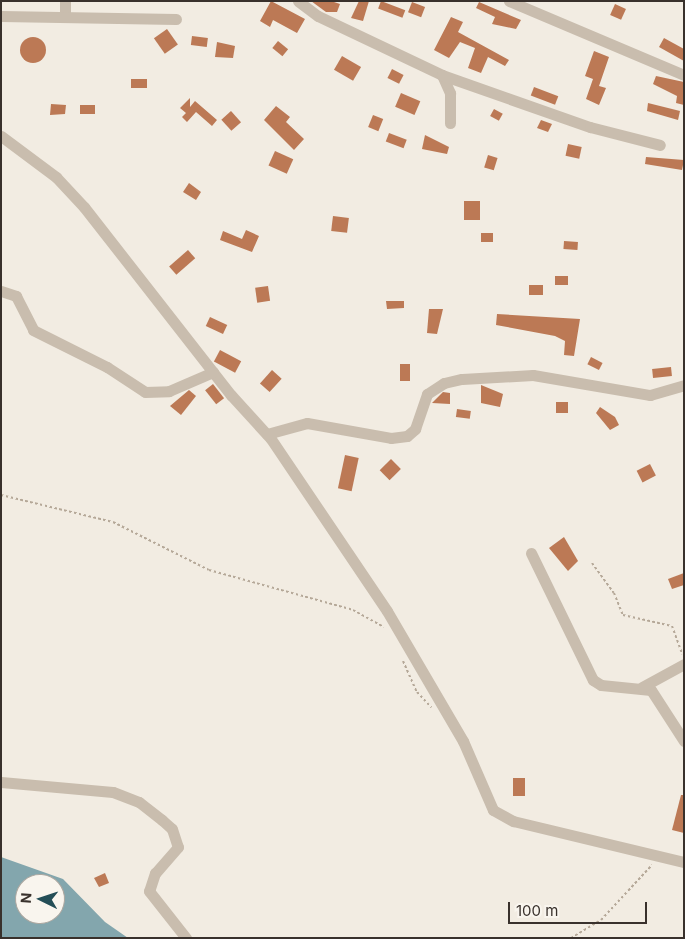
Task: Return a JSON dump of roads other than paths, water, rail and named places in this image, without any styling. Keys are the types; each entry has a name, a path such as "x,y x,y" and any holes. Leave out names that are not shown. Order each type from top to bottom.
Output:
{"street":[{"path":"65,1 65,18"},
{"path":"298,1 318,16 442,75 590,127 660,145"},
{"path":"509,1 684,75"},
{"path":"1,16 176,19"},
{"path":"442,75 450,94 450,122"},
{"path":"1,136 56,177 84,207 213,372 267,434 388,611 463,741 493,810 513,821 684,862"},
{"path":"1,291 16,296 33,330 107,367 145,392 169,391 213,372"},
{"path":"267,434 307,423 391,438 407,436 415,429 427,394 444,383 462,379 533,375 650,394 684,385"},
{"path":"531,552 593,680 601,685 642,687 654,693 684,741"},
{"path":"642,687 684,664"},
{"path":"1,782 114,792 156,814 172,829 178,847 155,873 149,891 186,938"}],"water":[{"path":"1,857 49,874 15,874 15,924 65,924 65,881 105,922 128,938 1,938"}]}
